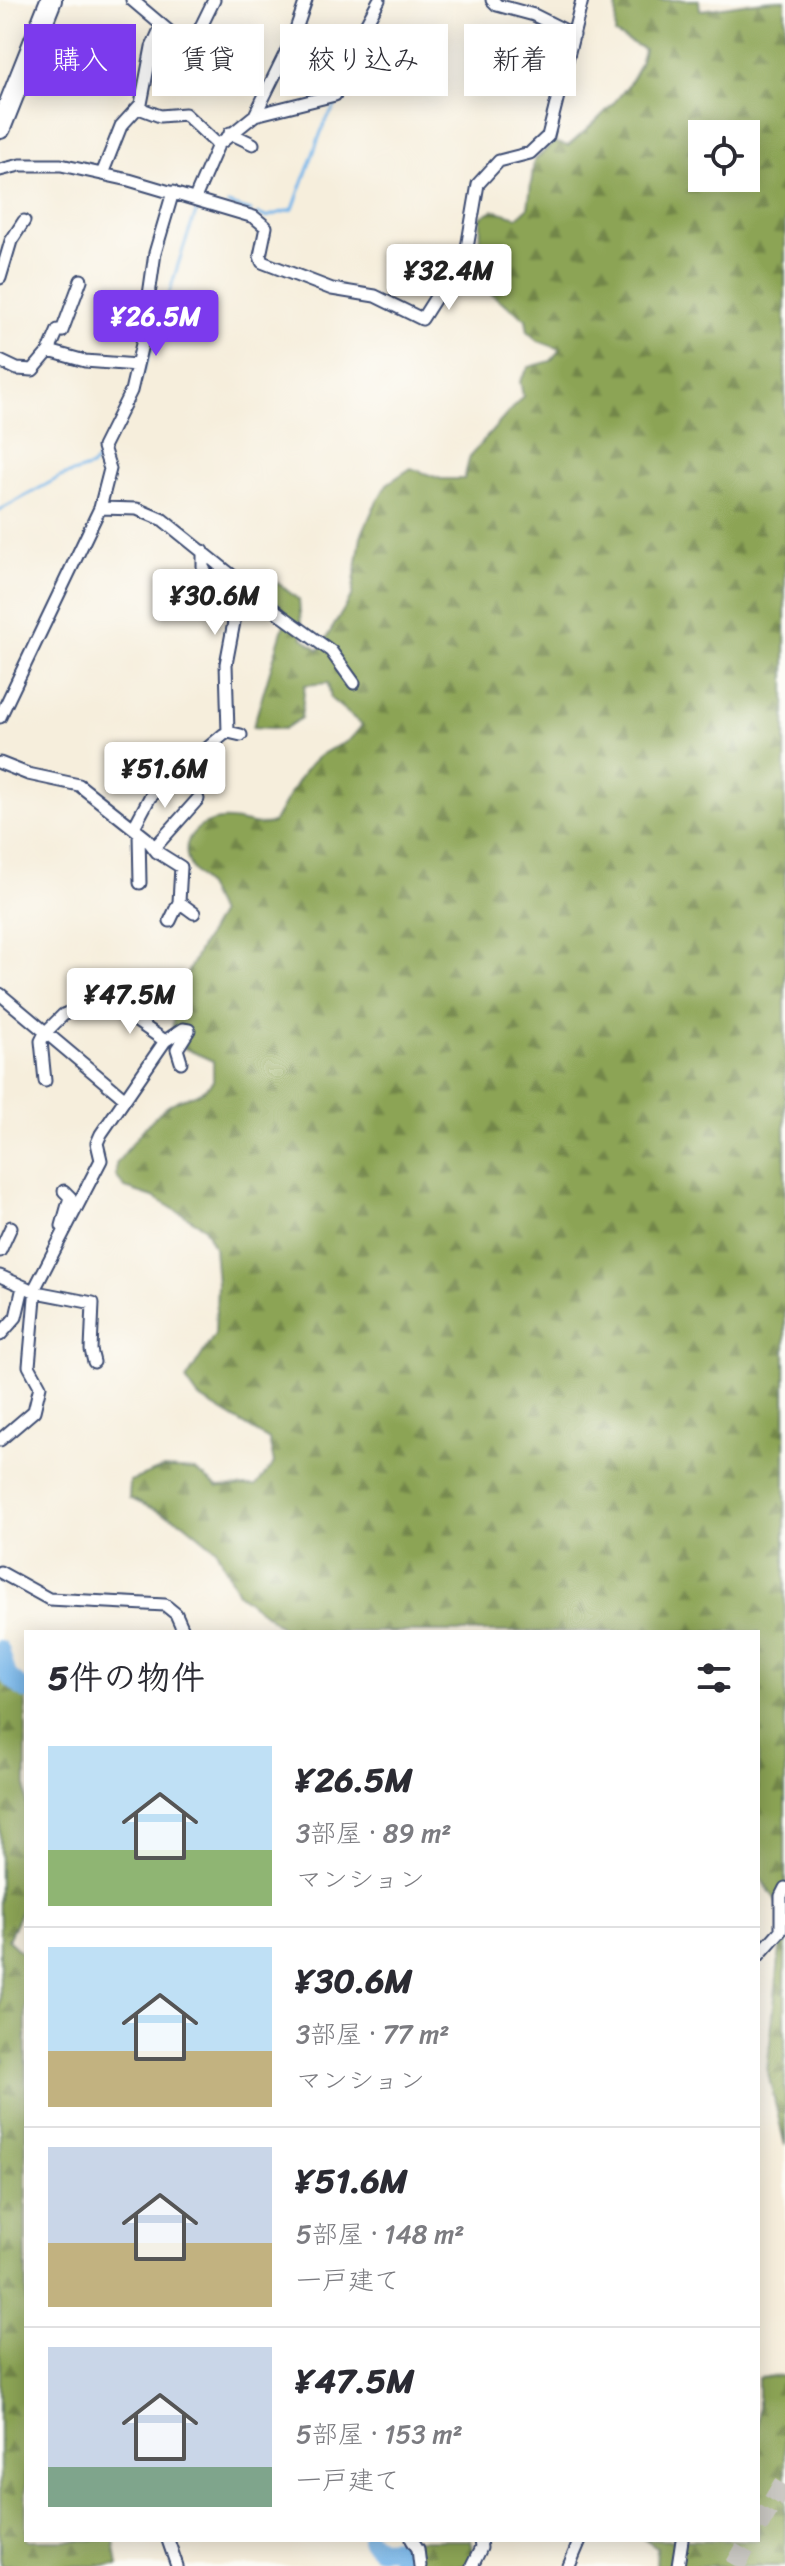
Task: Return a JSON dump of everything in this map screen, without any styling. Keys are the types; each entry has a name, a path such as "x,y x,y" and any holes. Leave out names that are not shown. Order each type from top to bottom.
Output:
{"highway":[{"path":"0,128 51,0"}],"street":[{"path":"202,24 214,0"},
{"path":"255,115 293,38 306,0"},
{"path":"195,198 218,145 230,133 255,115 335,95 344,65 379,0"},
{"path":"492,0 497,5 534,15 552,24"},
{"path":"576,26 582,0"},
{"path":"138,2 158,24"},
{"path":"102,174 121,126 139,108 152,47"},
{"path":"0,170 46,163 102,174 195,198 264,222 262,262 332,289 391,302 422,319 467,248 478,184 499,161 530,153 548,136 558,96"},
{"path":"139,108 160,116 185,114 218,145"},
{"path":"230,133 253,144"},
{"path":"0,717 100,508 110,469 103,447 131,391 155,253 173,192"},
{"path":"3,279 5,239 25,221"},
{"path":"0,361 17,369 33,370 49,351 58,330 62,331 81,280"},
{"path":"49,351 85,361 137,365"},
{"path":"100,508 137,509 150,514 203,551 281,615 331,651 354,683"},
{"path":"203,551 203,567 234,622 226,664 228,732"},
{"path":"228,732 241,735"},
{"path":"140,883 136,830 159,788 228,732"},
{"path":"0,763 28,774 79,785 183,871 179,902 170,921"},
{"path":"156,846 198,799"},
{"path":"179,902 194,913"},
{"path":"45,1081 41,1041 45,1033 63,1015 84,1006 101,983 121,1003 122,1011 165,1041"},
{"path":"0,994 124,1098"},
{"path":"0,1440 34,1411 40,1386 29,1366 36,1292 63,1231 101,1160 97,1143 101,1134 165,1041 183,1029 189,1030 177,1049 181,1062"},
{"path":"63,1231 61,1226 70,1197 64,1191"},
{"path":"0,1251 11,1227"},
{"path":"0,1276 36,1292 93,1303 91,1350 94,1362"},
{"path":"23,1287 16,1317 3,1331 31,1338"},
{"path":"0,1572 49,1599 165,1605 176,1614 183,1630"},
{"path":"760,1954 781,1930 781,1896 785,1888"},
{"path":"169,2542 177,2566"},
{"path":"413,2542 418,2549 420,2566"},
{"path":"472,2566 481,2548 480,2542"},
{"path":"569,2566 579,2542"},
{"path":"678,2566 682,2542"}],"green space":[{"path":"617,0 699,0 700,10 785,0 785,2145 767,2070 783,1921 775,1899 760,1877 760,1630 285,1630 238,1593 216,1549 183,1522 129,1498 130,1481 163,1468 195,1470 218,1487 256,1486 274,1463 269,1440 198,1397 186,1380 215,1334 217,1284 214,1247 204,1227 153,1197 125,1188 116,1176 116,1164 155,1116 178,1100 201,1092 213,1081 213,1061 175,1044 173,1028 174,1011 185,977 219,914 207,888 190,865 187,845 190,837 202,826 220,820 257,825 273,823 294,786 314,760 347,741 362,725 331,699 328,683 305,685 301,718 284,729 253,727 287,614 268,591 278,583 299,600 302,637 319,650 352,596 361,536 387,484 411,468 441,479 464,479 470,456 523,396 520,381 529,367 551,361 560,349 538,341 528,332 526,319 469,278 469,270 480,248 481,217 493,210 518,217 528,208 534,161 554,142 568,146 591,126 625,90 644,49 615,34"},
{"path":"0,1670 11,1687 24,1697 24,1904 8,1940 24,1955 24,2542 114,2542 118,2566 0,2566 0,2063 4,2061 0,2053"},
{"path":"782,2376 785,2379 785,2566 656,2566 657,2548 648,2542 760,2542 760,2378"},
{"path":"413,2542 471,2542 475,2566 412,2566"}],"waterway":[{"path":"258,214 266,217 293,209 324,124 342,96"},
{"path":"228,204 251,211"},
{"path":"138,384 190,230 198,208 203,205"},
{"path":"0,510 60,477 91,467 102,455"},
{"path":"0,1649 8,1676 24,1689"},
{"path":"372,2542 379,2549 397,2548 401,2553 400,2566"}],"tunnel":[{"path":"760,2524 785,2481"},
{"path":"735,2566 749,2542"}]}
